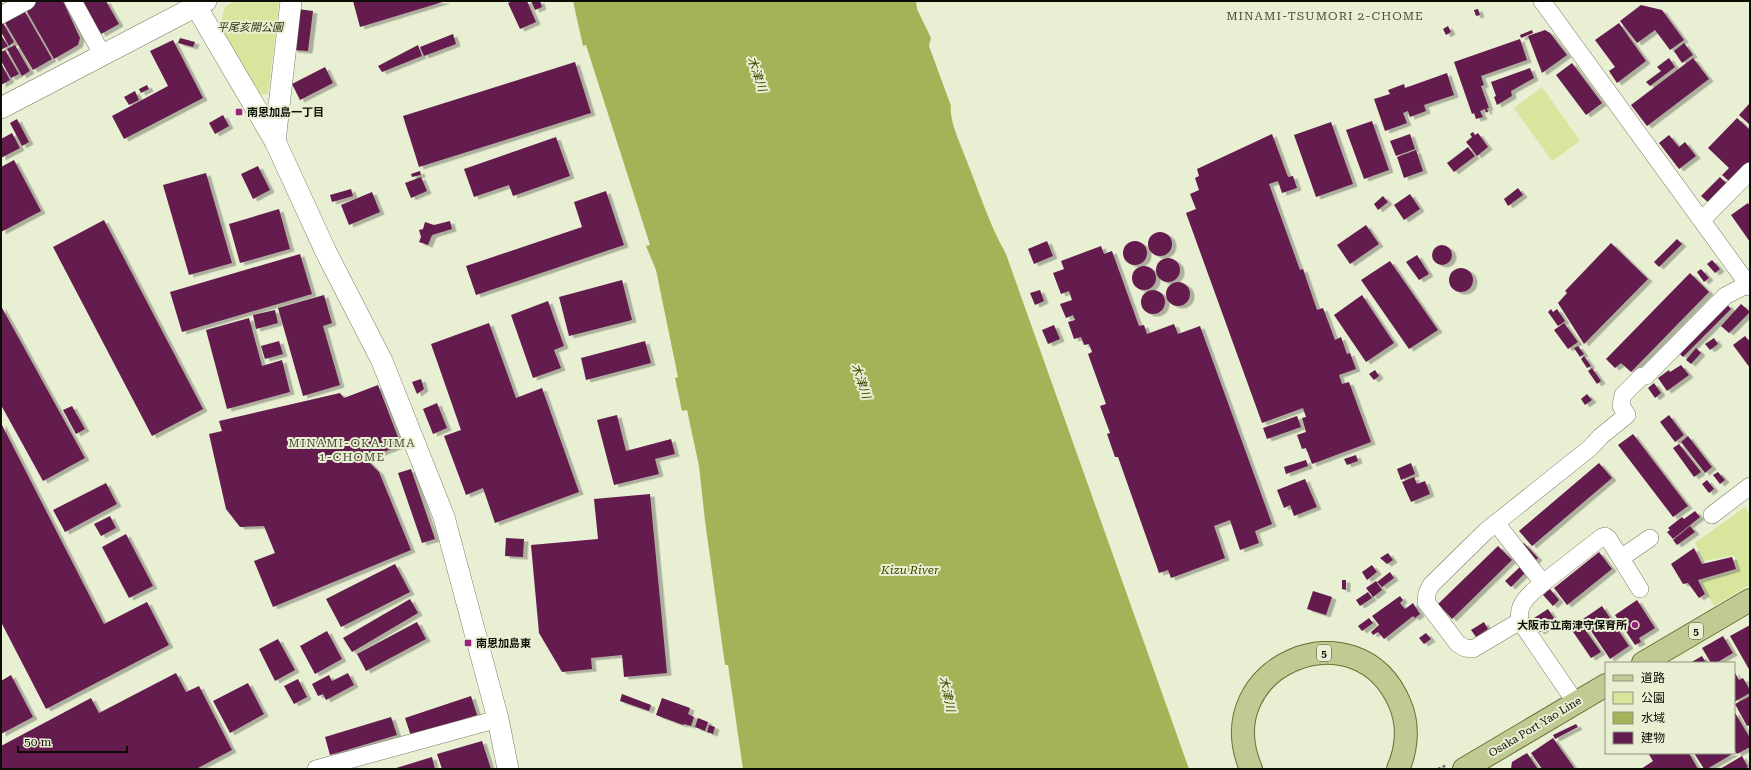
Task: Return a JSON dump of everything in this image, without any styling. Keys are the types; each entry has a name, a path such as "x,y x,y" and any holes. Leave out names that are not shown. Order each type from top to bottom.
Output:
{"main road":[{"name":"5","path":"1645,662 1750,600"},
{"name":"5","path":"1252,769 1246,752 1245,728 1249,708 1257,691 1270,675 1287,663 1308,655 1322,654 1348,657 1368,666 1379,674 1396,696 1402,714 1405,737 1403,753 1397,769"},
{"name":"Osaka Port Yao Line","path":"1473,767 1605,686"}],"street":[{"path":"1,15 28,1"},
{"path":"73,1 102,54"},
{"path":"275,141 291,1"},
{"path":"1520,621 1473,649 1469,649 1458,644 1426,602 1426,593 1431,585 1486,531 1590,448 1600,437 1627,416 1621,406 1623,395 1642,376 1646,376 1725,296 1749,285 1542,1"},
{"path":"1,108 198,3 275,141 326,252 382,361 444,517 498,719 508,769"},
{"path":"1702,220 1750,171"},
{"path":"1712,515 1750,486"},
{"path":"1496,523 1542,583"},
{"path":"1576,703 1520,621 1519,614 1522,604 1542,583 1602,537 1606,536 1640,589"},
{"path":"1621,558 1650,538"},
{"path":"316,769 498,719"}],"green space":[{"name":"平尾亥開公園","path":"235,1 279,1 269,88 267,94 259,95 253,90 220,24 225,7"},
{"path":"1542,87 1580,141 1552,161 1514,108"},
{"path":"1745,507 1750,515 1750,585 1714,606 1701,582 1739,570 1734,555 1704,561 1695,543"}],"water":[{"name":"Kizu River","path":"573,1 916,1 917,9 931,38 929,46 951,106 952,119 956,133 989,219 1006,254 1189,769 743,769 728,665 725,665 699,466 687,410 682,411 675,378 678,377 656,270 646,246 650,245 586,45 583,46"}],"building":[{"path":"38,1 63,1 80,38 78,45 54,59 25,8"},
{"path":"82,1 106,1 119,24 101,34"},
{"path":"353,1 446,1 360,27"},
{"path":"513,1 527,1 536,22 520,29 508,3"},
{"path":"531,1 540,1 542,7 535,10"},
{"path":"1641,5 1662,10 1684,40 1670,50 1655,30 1637,43 1620,21"},
{"path":"298,9 313,11 308,51 293,50"},
{"path":"1478,9 1480,15 1476,16 1474,10"},
{"path":"24,10 52,59 33,70 4,21"},
{"path":"2,21 14,42 9,46 1,32"},
{"path":"1619,23 1646,61 1617,83 1609,71 1615,67 1595,40"},
{"path":"1448,26 1451,32 1446,35 1443,29"},
{"path":"1532,30 1533,33 1521,38 1520,35"},
{"path":"1545,30 1550,33 1567,55 1542,73 1528,36"},
{"path":"453,34 456,44 424,56 420,47"},
{"path":"1,35 8,46 1,50"},
{"path":"180,38 195,42 193,47 178,43"},
{"path":"1520,39 1527,60 1481,76 1484,85 1481,86 1489,108 1487,108 1488,112 1486,112 1485,109 1480,111 1483,117 1476,119 1474,113 1472,114 1454,62"},
{"path":"173,40 203,98 124,139 112,116 168,86 150,51"},
{"path":"1684,43 1693,55 1682,63 1674,51"},
{"path":"15,45 30,71 22,76 7,49"},
{"path":"418,45 422,56 382,72 378,66"},
{"path":"5,50 19,74 11,78 1,61 1,52"},
{"path":"1669,58 1675,67 1650,86 1646,82 1661,71 1657,67"},
{"path":"1693,58 1709,79 1647,126 1631,105"},
{"path":"575,62 591,113 419,167 403,116"},
{"path":"1,63 10,80 1,85"},
{"path":"1572,63 1602,103 1586,115 1556,75"},
{"path":"325,67 333,83 300,100 292,84"},
{"path":"1530,68 1534,78 1511,91 1512,96 1497,105 1494,97 1496,96 1491,82"},
{"path":"1447,73 1454,95 1424,105 1426,111 1410,117 1408,111 1403,113 1407,123 1385,131 1374,99 1390,94 1388,90 1404,84 1405,88"},
{"path":"147,85 149,89 141,93 139,89"},
{"path":"135,91 139,100 129,105 124,97"},
{"path":"1749,104 1750,105 1750,125 1739,115"},
{"path":"223,115 229,126 215,134 209,123"},
{"path":"1737,118 1750,130 1750,163 1731,183 1722,175 1729,168 1708,148"},
{"path":"17,119 29,142 22,146 10,123"},
{"path":"1372,121 1389,170 1364,179 1346,130"},
{"path":"1331,122 1353,184 1316,197 1294,135"},
{"path":"1473,132 1475,135 1478,133 1488,147 1477,156 1466,142 1472,137 1470,134"},
{"path":"12,133 20,148 1,158 1,139"},
{"path":"1272,134 1288,177 1293,176 1297,188 1282,193 1278,181 1269,184 1300,270 1303,269 1317,310 1323,308 1335,340 1341,337 1347,354 1350,353 1356,369 1339,375 1342,384 1349,382 1371,442 1312,464 1306,448 1302,449 1297,435 1306,432 1302,418 1306,417 1303,408 1262,423 1186,213 1196,209 1190,194 1199,190 1195,178 1199,176 1197,169"},
{"path":"1410,134 1415,149 1396,156 1390,141"},
{"path":"1669,135 1679,147 1685,142 1696,156 1679,169 1659,143"},
{"path":"556,137 570,176 513,196 509,185 474,197 464,169"},
{"path":"1468,147 1475,156 1454,172 1447,163"},
{"path":"1416,150 1423,171 1404,178 1397,157"},
{"path":"14,160 41,211 1,232 1,167"},
{"path":"258,166 270,190 253,199 241,174"},
{"path":"420,171 421,175 412,177 411,174"},
{"path":"206,173 232,263 189,275 163,185"},
{"path":"421,177 427,191 411,198 405,183"},
{"path":"1720,177 1728,185 1710,204 1701,196"},
{"path":"1518,188 1523,195 1508,206 1504,199"},
{"path":"351,189 353,196 332,202 330,195"},
{"path":"606,191 624,245 476,295 466,266 582,227 574,202"},
{"path":"372,192 380,212 349,225 341,205"},
{"path":"1410,194 1420,209 1404,220 1394,205"},
{"path":"1383,196 1388,202 1378,210 1374,204"},
{"path":"1748,203 1750,207 1750,242 1731,215"},
{"path":"279,209 290,249 240,263 229,224"},
{"path":"104,220 203,409 152,436 53,247"},
{"path":"450,221 452,229 432,235 428,245 419,242 421,237 419,230 423,229 425,222 434,225"},
{"path":"1366,225 1379,244 1350,264 1337,245"},
{"path":"1160,232 1169,235 1172,244 1169,253 1160,256 1151,253 1148,244 1151,235"},
{"path":"1677,239 1682,244 1659,267 1654,262"},
{"path":"1047,241 1053,256 1034,264 1028,249"},
{"path":"1135,241 1144,244 1147,253 1144,262 1135,265 1126,262 1123,253 1126,244"},
{"path":"1611,243 1648,279 1584,344 1558,303 1567,293 1565,291"},
{"path":"1438,245 1446,245 1452,251 1452,259 1446,265 1438,265 1432,259 1432,251"},
{"path":"1101,246 1104,254 1112,251 1139,326 1144,325 1147,334 1174,324 1178,334 1200,326 1272,524 1255,531 1259,543 1240,550 1230,520 1214,526 1225,558 1171,578 1168,570 1159,573 1118,457 1115,457 1107,434 1110,433 1100,406 1106,404 1088,354 1092,352 1089,344 1084,345 1081,337 1074,339 1068,322 1075,320 1073,315 1066,318 1060,304 1072,300 1069,291 1061,294 1053,273 1064,269 1061,261"},
{"path":"300,254 312,294 182,332 170,292"},
{"path":"1417,255 1429,274 1419,280 1406,262"},
{"path":"1168,258 1177,261 1180,270 1177,279 1168,282 1159,279 1156,270 1159,261"},
{"path":"1712,260 1720,269 1715,273 1707,264"},
{"path":"1390,261 1438,330 1409,349 1361,280"},
{"path":"1144,266 1153,269 1156,278 1153,287 1144,290 1135,287 1132,278 1135,269"},
{"path":"1456,268 1466,268 1473,275 1473,285 1466,292 1456,292 1449,285 1449,275"},
{"path":"1701,269 1709,278 1704,282 1697,272"},
{"path":"1690,273 1709,292 1631,372 1621,363 1615,368 1606,359"},
{"path":"622,280 632,320 569,336 559,297"},
{"path":"1178,282 1187,285 1190,294 1187,303 1178,306 1169,303 1166,294 1169,285"},
{"path":"1040,290 1044,301 1035,305 1030,293"},
{"path":"1153,290 1162,293 1165,302 1162,311 1153,314 1144,311 1141,302 1144,293"},
{"path":"324,295 332,323 323,326 340,385 303,396 278,308"},
{"path":"1362,295 1394,343 1366,362 1334,315"},
{"path":"548,301 564,346 554,350 561,368 533,378 511,315"},
{"path":"1727,304 1731,309 1683,357 1679,353"},
{"path":"1741,304 1750,312 1729,333 1721,326"},
{"path":"1,306 85,458 43,481 1,405"},
{"path":"1551,309 1553,312 1557,309 1565,321 1558,326 1548,312"},
{"path":"275,310 278,323 256,329 253,315"},
{"path":"249,318 262,366 282,360 290,392 227,409 206,330"},
{"path":"489,323 516,398 542,388 579,492 495,523 483,488 466,495 444,436 461,430 431,344"},
{"path":"1564,323 1578,342 1568,349 1554,330"},
{"path":"1054,325 1060,339 1048,344 1042,330"},
{"path":"1745,336 1750,342 1750,368 1733,345"},
{"path":"1714,338 1718,344 1710,350 1705,344"},
{"path":"279,341 283,354 265,359 261,346"},
{"path":"645,341 651,363 586,380 581,358"},
{"path":"1578,346 1584,354 1580,357 1574,348"},
{"path":"1696,348 1701,353 1691,364 1686,360"},
{"path":"1584,356 1591,366 1587,368 1581,359"},
{"path":"1681,365 1689,375 1667,391 1658,378 1669,370 1670,372"},
{"path":"1592,368 1601,381 1597,384 1588,371"},
{"path":"1375,370 1379,376 1374,380 1369,374"},
{"path":"421,379 424,389 417,394 412,382"},
{"path":"1654,383 1661,393 1655,398 1648,388"},
{"path":"378,385 401,445 366,459 379,472 411,550 273,607 254,561 275,553 264,526 240,527 226,509 209,434 222,431 219,421 340,393 344,398"},
{"path":"1587,394 1592,400 1585,405 1581,399"},
{"path":"437,403 447,428 433,434 423,409"},
{"path":"72,406 85,429 76,434 63,410"},
{"path":"617,415 626,451 671,439 675,454 655,459 659,474 614,485 597,420"},
{"path":"1669,415 1684,435 1675,442 1660,422"},
{"path":"1297,416 1301,427 1267,439 1263,428"},
{"path":"1,423 104,624 147,602 169,645 46,709 1,622"},
{"path":"1633,434 1688,506 1673,517 1618,445"},
{"path":"1688,436 1712,467 1705,473 1681,442"},
{"path":"1679,444 1701,472 1694,477 1673,448"},
{"path":"1356,455 1358,461 1347,465 1344,459"},
{"path":"1306,460 1308,466 1286,474 1284,467"},
{"path":"1411,463 1415,474 1401,480 1397,469"},
{"path":"1599,463 1612,478 1532,546 1519,531"},
{"path":"411,469 435,539 422,543 398,473"},
{"path":"1718,472 1725,480 1720,484 1713,475"},
{"path":"1414,477 1417,484 1425,481 1430,494 1411,502 1402,482"},
{"path":"1305,479 1317,507 1294,516 1290,505 1284,508 1277,490"},
{"path":"1707,480 1714,489 1709,493 1702,484"},
{"path":"106,483 117,504 65,532 53,510"},
{"path":"650,494 667,673 624,677 622,655 591,658 592,669 562,672 539,633 531,545 598,539 594,499"},
{"path":"1695,511 1700,517 1673,539 1667,532 1670,530 1668,528 1682,517 1684,519"},
{"path":"110,516 116,528 101,536 94,524"},
{"path":"1690,526 1695,532 1677,545 1673,540"},
{"path":"126,534 153,586 129,598 102,547"},
{"path":"506,538 524,539 523,557 505,556"},
{"path":"1524,543 1538,558 1534,562 1520,546"},
{"path":"1498,546 1512,560 1452,619 1438,604"},
{"path":"1694,548 1702,564 1732,557 1736,569 1698,580 1705,594 1699,598 1688,583 1683,584 1671,564"},
{"path":"1599,552 1612,569 1567,605 1554,588"},
{"path":"1388,553 1393,560 1387,564 1380,558"},
{"path":"395,564 410,592 341,627 326,599"},
{"path":"1372,565 1377,572 1367,580 1362,572"},
{"path":"1521,566 1526,572 1511,587 1505,581"},
{"path":"1390,572 1394,578 1382,587 1377,582"},
{"path":"1342,580 1346,580 1346,590 1342,589"},
{"path":"1376,581 1382,590 1373,597 1366,588"},
{"path":"1550,589 1559,600 1553,606 1543,595"},
{"path":"1313,591 1332,597 1326,615 1307,609"},
{"path":"1368,592 1372,598 1360,606 1356,600"},
{"path":"1400,596 1403,600 1400,603 1405,609 1413,603 1420,614 1415,618 1413,616 1384,639 1378,632 1373,635 1371,632 1379,625 1372,616"},
{"path":"410,599 418,613 352,652 343,638"},
{"path":"1637,600 1655,628 1639,638 1641,642 1635,645 1615,615"},
{"path":"1602,606 1629,646 1610,659 1583,619"},
{"path":"1548,609 1556,621 1540,632 1531,620"},
{"path":"1369,618 1373,623 1362,631 1358,626"},
{"path":"1578,620 1601,652 1591,658 1569,626"},
{"path":"417,622 426,639 366,671 357,654"},
{"path":"1484,622 1488,629 1476,637 1471,630"},
{"path":"1750,625 1750,671 1730,636"},
{"path":"327,631 342,659 315,674 300,646"},
{"path":"1426,633 1431,639 1424,644 1419,638"},
{"path":"1723,636 1733,653 1718,662 1710,662 1702,648"},
{"path":"278,639 295,670 275,681 259,649"},
{"path":"1702,656 1705,662 1692,662"},
{"path":"176,673 186,692 199,686 232,750 196,769 1,769 1,746 91,698 99,713"},
{"path":"348,673 354,685 326,700 323,694 318,696 312,684 329,675 332,681"},
{"path":"1735,673 1739,680 1743,678 1750,690 1750,693 1735,701"},
{"path":"11,675 33,717 1,734 1,681"},
{"path":"298,679 307,697 294,704 284,686"},
{"path":"248,683 264,714 230,733 213,701"},
{"path":"622,694 651,705 649,711 620,701"},
{"path":"471,696 477,715 411,736 405,718"},
{"path":"1750,696 1750,725 1747,726 1735,704"},
{"path":"662,698 690,708 688,714 694,717 691,726 683,725 656,715"},
{"path":"1735,713 1750,738 1750,747 1737,754 1735,751"},
{"path":"391,717 397,735 330,755 325,737"},
{"path":"698,718 708,722 705,731 695,727"},
{"path":"1576,724 1578,727 1555,739 1553,735"},
{"path":"709,725 715,727 713,734 707,732"},
{"path":"1553,738 1575,769 1542,769 1531,753"},
{"path":"482,741 491,769 442,769 437,754"},
{"path":"1527,753 1538,769 1511,769 1512,762"},
{"path":"1649,754 1690,754 1698,769 1641,769 1653,761"},
{"path":"1695,754 1732,754 1707,769 1704,769"},
{"path":"1742,756 1748,767 1745,769 1720,769"},
{"path":"432,757 435,769 393,769"}],"place":[{"name":"南恩加島一丁目","path":"239,112"},
{"name":"大阪市立南津守保育所","path":"1635,625"},
{"name":"南恩加島東","path":"468,643"}],"district":[{"name":"MINAMI-TSUMORI 2-CHOME","path":"1325,16"},
{"name":"MINAMI-OKAJIMA 1-CHOME","path":"352,450"}],"water label":[{"name":"木津川","path":"757,74"},
{"name":"木津川","path":"861,381"},
{"name":"木津川","path":"947,694"}]}
